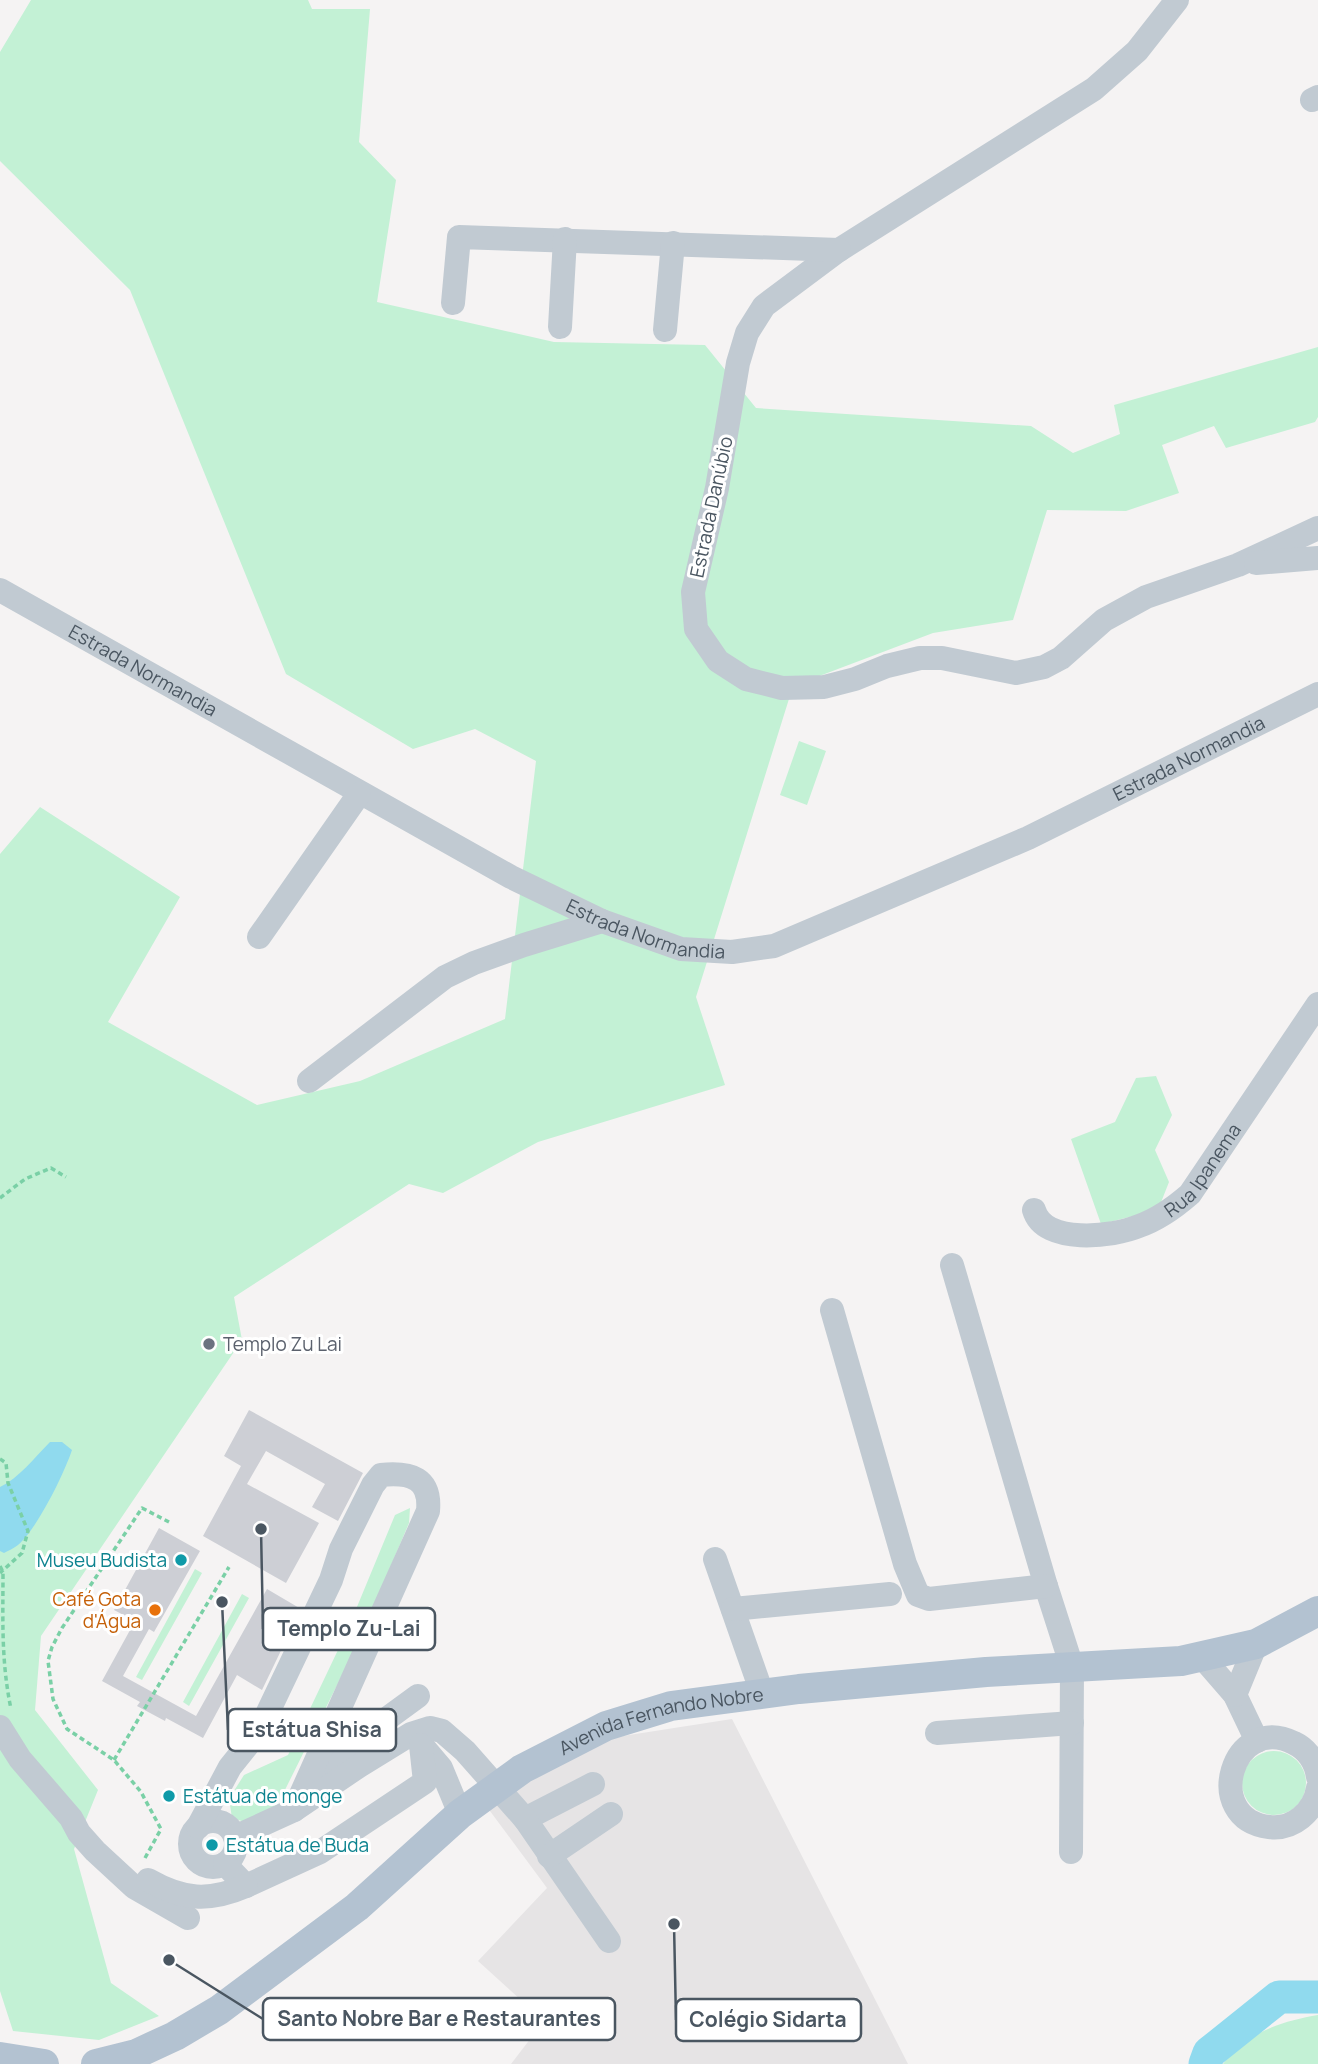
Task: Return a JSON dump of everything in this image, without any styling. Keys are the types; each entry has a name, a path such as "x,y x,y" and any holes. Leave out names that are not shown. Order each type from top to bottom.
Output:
{"main road":[{"name":"Avenida Fernando Nobre","path":"96,2064 136,2054 175,2036 219,2010 357,1907 460,1814 496,1787 554,1751 606,1726 671,1706 762,1693 986,1672 1181,1661 1255,1644 1318,1611"},
{"path":"0,2057 44,2064"}],"street":[{"name":"Estrada Danúbio","path":"1177,0 1137,51 1094,89 839,250 764,306 747,333 738,363 717,488 693,592 696,629 718,661 746,678 782,688 824,687 855,679 887,666 920,659 942,658 1016,673 1044,667 1061,658 1104,620 1146,597 1238,565 1318,528"},
{"path":"453,303 459,237 839,250"},
{"path":"560,327 565,239"},
{"path":"665,330 673,243"},
{"path":"1238,565 1318,558"},
{"name":"Estrada Normandia","path":"0,590 511,877 602,921 681,949 732,952 774,946 1028,838 1318,694"},
{"path":"259,937 359,794"},
{"path":"309,1081 445,977 524,944 602,921"},
{"name":"Rua Ipanema","path":"1034,1210 1046,1227 1077,1235 1115,1234 1138,1227 1169,1212 1190,1194 1318,1004"},
{"path":"952,1265 1072,1667 1072,1852"},
{"path":"832,1310 905,1564 918,1595 929,1599 1046,1586"},
{"path":"198,1827 211,1821 219,1822 226,1825 235,1837 235,1852 225,1864 211,1867 197,1861 190,1848 193,1833 230,1767 259,1731 331,1580 341,1549 373,1485 381,1475 395,1474 414,1478 423,1484 429,1495 428,1511 294,1810"},
{"path":"715,1559 762,1693"},
{"path":"733,1609 891,1594"},
{"path":"1235,1695 1255,1644"},
{"path":"1202,1657 1235,1695 1257,1741"},
{"path":"312,1773 418,1696"},
{"path":"6,1719 20,1759 71,1818 79,1833 93,1849 134,1888 188,1918"},
{"path":"937,1732 1072,1723"},
{"path":"235,1837 294,1810 359,1766 416,1740 429,1728 442,1731 465,1751 525,1819 609,1941"},
{"path":"1318,1777 1312,1752 1289,1740 1268,1738 1257,1741 1240,1754 1230,1773 1231,1795 1235,1805 1249,1820 1269,1827 1291,1824 1308,1811 1318,1788"},
{"path":"71,1818 87,1826 122,1862 165,1890 198,1898 228,1894 320,1852 425,1782 416,1740"},
{"path":"416,1740 441,1768 460,1814"},
{"path":"525,1819 593,1784"},
{"path":"549,1856 611,1814"},
{"path":"225,1864 246,1886"}],"path":[{"path":"0,1198 25,1179 51,1168 66,1177"},
{"path":"0,1459 6,1463 8,1483 28,1531 22,1553 2,1572"},
{"path":"143,1862 161,1829 141,1792 114,1760 67,1729 53,1699 48,1661 62,1628 142,1508 169,1522"},
{"path":"0,1566 6,1719"},
{"path":"114,1760 229,1567"}],"shaded area":[{"path":"732,1719 908,2064 511,2064 544,2021 478,1961 547,1888 487,1807 597,1740"}],"green space":[{"path":"31,0 308,0 312,9 370,9 359,142 396,180 377,302 554,342 705,345 756,408 1031,426 1073,453 1120,434 1114,405 1318,347 1318,417 1315,422 1226,448 1214,426 1162,445 1179,493 1126,511 1047,510 1013,620 933,633 793,686 696,997 725,1085 538,1142 443,1193 409,1184 234,1297 242,1340 41,1636 35,1710 98,1790 74,1849 111,1983 159,2016 99,2040 13,2031 0,1991 0,854 40,807 180,897 108,1022 257,1105 360,1081 505,1019 536,761 475,729 413,749 286,674 130,290 0,161 0,52"},
{"path":"799,741 826,751 807,805 780,795"},
{"path":"1156,1076 1172,1115 1155,1150 1169,1182 1158,1210 1101,1224 1071,1139 1115,1122 1136,1078"},
{"path":"410,1508 409,1523 360,1639 274,1812 245,1822 232,1818 232,1794 244,1775 288,1755 347,1631 395,1515"},
{"path":"195,1569 202,1573 142,1680 136,1677"},
{"path":"242,1594 249,1598 189,1706 183,1702"},
{"path":"1274,1751 1286,1753 1297,1760 1304,1771 1304,1795 1297,1806 1286,1813 1274,1815 1262,1813 1251,1806 1244,1795 1242,1783 1244,1771 1251,1760 1262,1753"},
{"path":"1318,2015 1318,2064 1223,2064 1253,2036 1278,2025"}],"water":[{"path":"50,1442 62,1442 72,1450 68,1460 33,1527 18,1545 4,1553 0,1551 0,1487 20,1473"}],"building":[{"path":"249,1410 363,1473 338,1521 312,1507 325,1484 266,1451 247,1484 319,1523 286,1583 203,1536 241,1466 224,1456"},
{"path":"159,1528 200,1551 154,1632 149,1629 123,1676 196,1716 267,1589 301,1609 262,1690 237,1675 203,1738 137,1706 140,1702 102,1681 135,1621 114,1610"}],"waterway":[{"path":"1205,2064 1209,2053 1279,1997 1318,1997"}],"place":[{"name":"Templo Zu Lai","path":"209,1344"},
{"name":"Templo Zu-Lai","path":"261,1529"},
{"name":"Museu Budista","path":"181,1560"},
{"name":"Estátua Shisa","path":"222,1602"},
{"name":"Café Gota d'Água","path":"155,1610"},
{"name":"Estátua de monge","path":"169,1796"},
{"name":"Estátua de Buda","path":"212,1845"},
{"name":"Colégio Sidarta","path":"674,1924"},
{"name":"Santo Nobre Bar e Restaurantes","path":"169,1960"}]}
